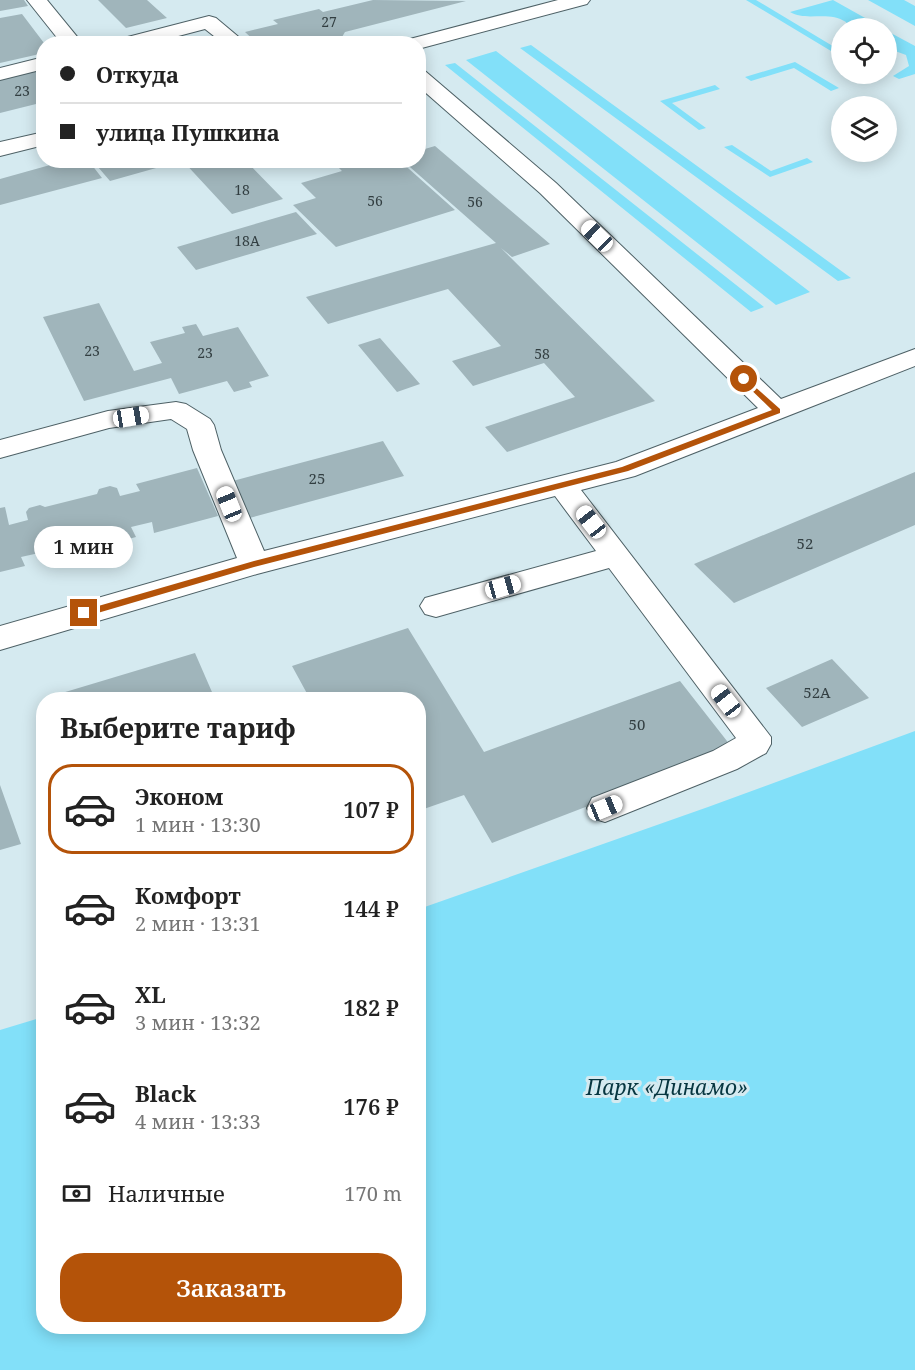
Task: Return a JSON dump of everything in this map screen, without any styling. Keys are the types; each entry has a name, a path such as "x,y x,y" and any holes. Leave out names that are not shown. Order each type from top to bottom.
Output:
{"street":[{"path":"37,0 66,36"},
{"path":"426,40 553,3 580,0"},
{"path":"154,36 209,22 227,36"},
{"path":"0,74 36,65"},
{"path":"426,82 548,188 777,411"},
{"path":"0,149 36,140"},
{"path":"0,638 254,564 625,469 915,357"},
{"path":"0,449 108,420 176,410 200,425 207,450 254,564"},
{"path":"562,486 754,737 754,744 748,749 725,760 605,808"},
{"path":"436,606 614,556"}],"green space":[{"path":"746,0 756,0 831,45 831,51"},
{"path":"833,0 865,18 803,16 790,12"},
{"path":"868,0 904,0 915,6 915,26"},
{"path":"897,36 915,46 915,74 899,79 897,74 909,66 906,55 897,52"},
{"path":"531,45 851,278 838,281 520,48"},
{"path":"496,51 810,292 776,305 466,60"},
{"path":"795,62 839,88 831,91 794,68 751,81 745,77"},
{"path":"455,63 764,307 751,312 445,65"},
{"path":"715,85 720,89 672,103 706,128 699,130 660,101"},
{"path":"732,145 771,171 807,158 813,162 770,177 724,147"},
{"name":"Парк «Динамо»","path":"915,731 915,1370 0,1370 0,1030 36,1019 36,1334 426,1334 426,907"}],"building":[{"path":"0,0 24,0 28,6 0,11"},
{"path":"98,0 147,0 167,18 126,28"},
{"path":"373,0 466,1 345,32 343,36 249,36 245,32 278,24 273,20 319,9 323,12"},
{"path":"22,14 39,36 36,36 36,55 0,63 0,18"},
{"path":"36,71 36,104 0,113 0,80"},
{"path":"435,146 550,244 512,257 501,248 655,401 507,452 485,427 575,397 544,363 473,386 452,361 501,346 448,289 328,324 306,297 496,243 411,168 426,168 426,149"},
{"path":"39,168 94,168 102,178 0,205 0,179"},
{"path":"99,168 156,168 110,181"},
{"path":"189,168 253,168 283,199 232,214"},
{"path":"339,168 408,168 455,210 336,247 293,205 316,198 301,183 342,171"},
{"path":"296,212 317,234 196,270 177,247"},
{"path":"99,303 134,371 162,363 150,342 185,333 182,327 196,324 203,336 238,327 269,376 249,382 252,387 234,392 227,381 179,394 171,378 84,401 43,317"},
{"path":"380,338 420,384 397,392 358,345"},
{"path":"383,441 404,476 246,519 229,482"},
{"path":"197,468 218,516 154,533 152,522 131,527 136,537 41,562 39,553 21,557 25,566 0,572 0,508 5,507 9,525 28,520 26,512 29,508 40,505 45,507 97,494 99,489 110,486 117,488 120,496 140,491 136,484"},
{"path":"915,472 915,525 734,603 694,564"},
{"path":"408,628 484,752 680,681 734,750 492,843 464,795 426,808 426,692 306,692 292,666"},
{"path":"195,653 212,692 65,692"},
{"path":"832,659 869,698 802,727 766,688"},
{"path":"0,785 21,844 0,850"}],"route":[{"path":"84,613 254,564 625,469 777,411 744,379"}]}
